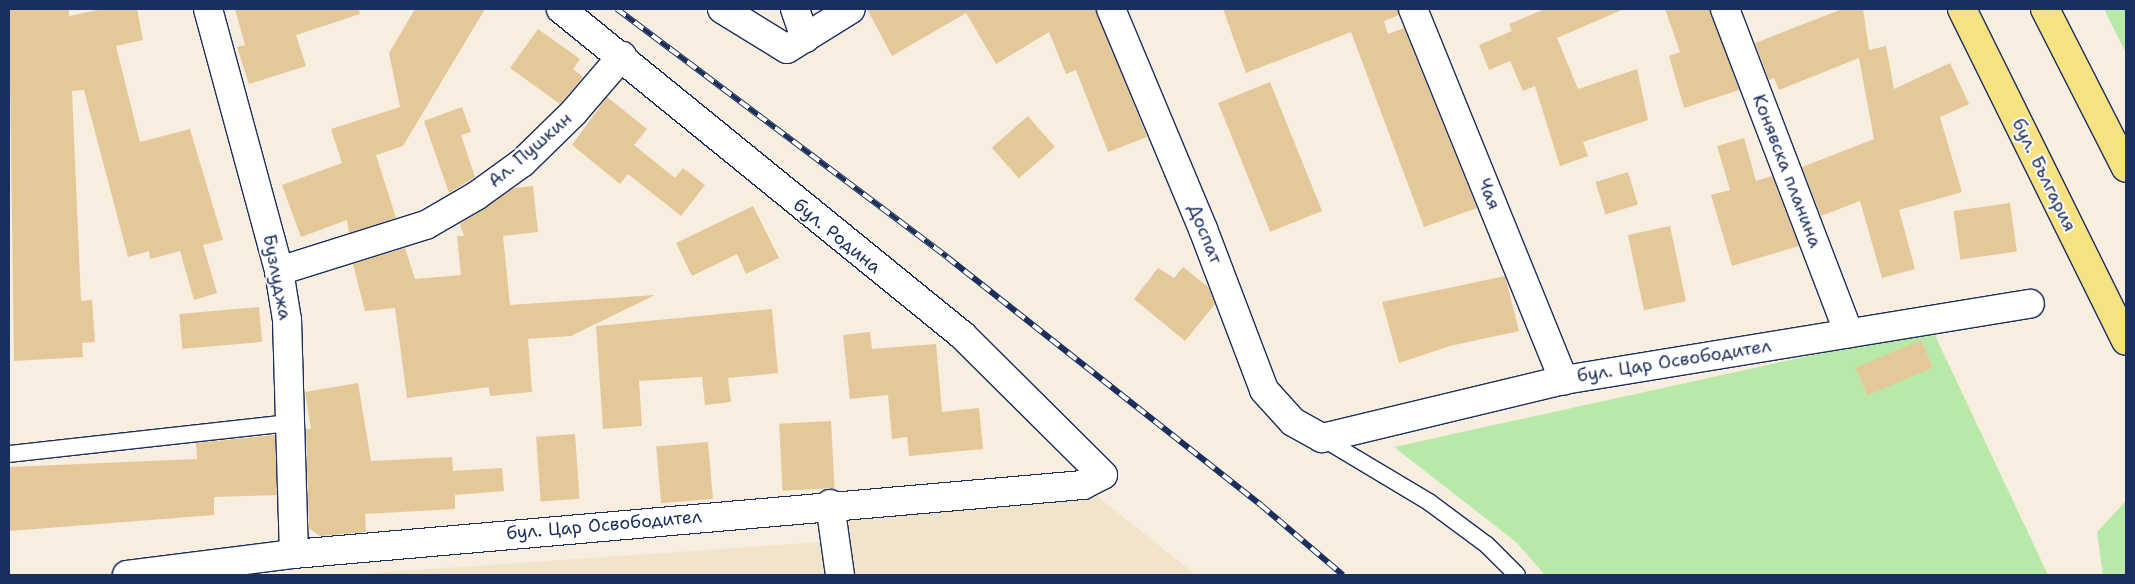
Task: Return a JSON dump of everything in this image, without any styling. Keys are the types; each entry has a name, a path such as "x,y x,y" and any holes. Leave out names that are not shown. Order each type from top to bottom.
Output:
{"highway":[{"name":"бул. България","path":"1962,9 2126,341"},
{"path":"2045,9 2126,168"}],"street":[{"name":"Бузлуджа","path":"208,9 279,271 287,320 288,423 294,554"},
{"name":"бул. Родина","path":"562,9 622,56 801,207 962,335 1093,480"},
{"path":"722,9 787,49 852,9"},
{"path":"795,9 805,38"},
{"name":"Доспат","path":"1111,9 1204,229 1264,390 1293,422 1322,438"},
{"name":"Чая","path":"1413,9 1564,380"},
{"name":"Конявска планина","path":"1725,9 1849,333"},
{"name":"Ал. Пушкин","path":"279,271 426,225 476,196 522,163 574,112 622,56"},
{"name":"бул. Цар Освободител","path":"1322,438 1564,380 2030,304"},
{"name":"бул. Цар Освободител","path":"127,575 294,554 1093,480"},
{"path":"830,504 840,575"}],"lane":[{"path":"9,454 288,423"},
{"path":"1322,438 1430,502 1487,545 1517,575"}],"shaded area":[{"path":"1083,485 1196,575 840,575 830,504"},
{"path":"820,542 826,575 345,575"}],"green space":[{"path":"2104,9 2126,9 2126,53"},
{"path":"1932,329 2048,575 1545,575 1516,542 1394,447"},
{"path":"2126,501 2126,575 2103,575 2097,532"}],"building":[{"path":"9,9 69,9 69,16 103,9 137,9 143,40 116,46 140,142 190,129 223,240 203,245 217,293 194,300 180,251 150,259 149,251 128,257 84,90 72,91 81,301 92,300 95,342 82,343 83,357 14,361"},
{"path":"235,9 359,9 360,14 296,35 306,66 249,84 237,47 245,45"},
{"path":"415,9 485,9 403,146 376,155 396,218 349,233 347,220 301,237 282,185 342,163 331,129 400,107 389,53"},
{"path":"867,9 1096,9 1147,137 1108,152 1076,70 1066,74 1049,32 996,64 966,13 892,56"},
{"path":"1223,9 1398,9 1399,15 1384,21 1388,34 1404,28 1477,208 1424,227 1351,32 1246,73"},
{"path":"1545,9 1624,9 1557,38 1578,89 1637,69 1648,120 1583,142 1588,156 1560,166 1535,86 1523,91 1510,61 1489,70 1479,45 1512,31 1509,24"},
{"path":"1665,9 1710,9 1739,90 1684,108 1669,56 1680,52"},
{"path":"1842,9 1863,9 1869,50 1886,46 1894,89 1950,63 1969,104 1940,117 1962,192 1899,210 1915,269 1882,278 1860,201 1821,216 1802,167 1874,139 1859,58 1779,90 1774,78 1769,80 1755,43"},
{"path":"538,29 580,59 573,69 583,77 560,104 510,68"},
{"path":"1270,82 1322,211 1270,232 1218,103"},
{"path":"607,97 647,129 634,145 675,178 683,168 705,185 681,216 628,174 620,184 572,145"},
{"path":"462,107 471,132 461,135 475,177 449,193 424,121"},
{"path":"1028,116 1055,147 1019,178 992,147"},
{"path":"1744,138 1756,181 1772,176 1799,246 1732,266 1711,195 1730,190 1717,146"},
{"path":"1628,172 1638,205 1605,214 1595,182"},
{"path":"533,186 538,232 503,236 510,305 655,295 571,336 528,339 532,392 490,396 489,387 407,398 395,308 365,311 353,264 405,248 415,279 461,275 457,236 464,236 460,224 514,188"},
{"path":"2010,203 2017,252 1960,259 1954,211"},
{"path":"753,206 779,258 746,274 737,254 692,276 676,243"},
{"path":"1670,226 1686,301 1644,310 1628,235"},
{"path":"1183,267 1208,287 1215,304 1185,341 1134,299 1158,268 1174,278"},
{"path":"1505,276 1519,331 1450,346 1399,363 1382,302"},
{"path":"259,307 262,342 182,349 179,314"},
{"path":"772,309 778,373 728,378 731,402 705,405 702,377 639,381 642,426 603,429 596,326"},
{"path":"870,332 872,349 936,344 942,412 979,408 983,449 909,456 907,437 892,439 888,395 850,399 843,335"},
{"path":"1921,340 1933,368 1867,395 1856,368"},
{"path":"358,383 371,461 452,457 453,471 502,468 504,491 455,495 455,509 365,514 366,532 320,536 309,528 306,429 311,429 305,392"},
{"path":"831,421 835,488 783,491 779,424"},
{"path":"575,434 580,499 541,502 536,437"},
{"path":"275,435 277,495 214,497 214,515 9,531 9,467 197,459 196,443"},
{"path":"708,442 713,499 661,503 656,447"}],"railway":[{"path":"617,9 947,257 1261,505 1343,575"}]}
